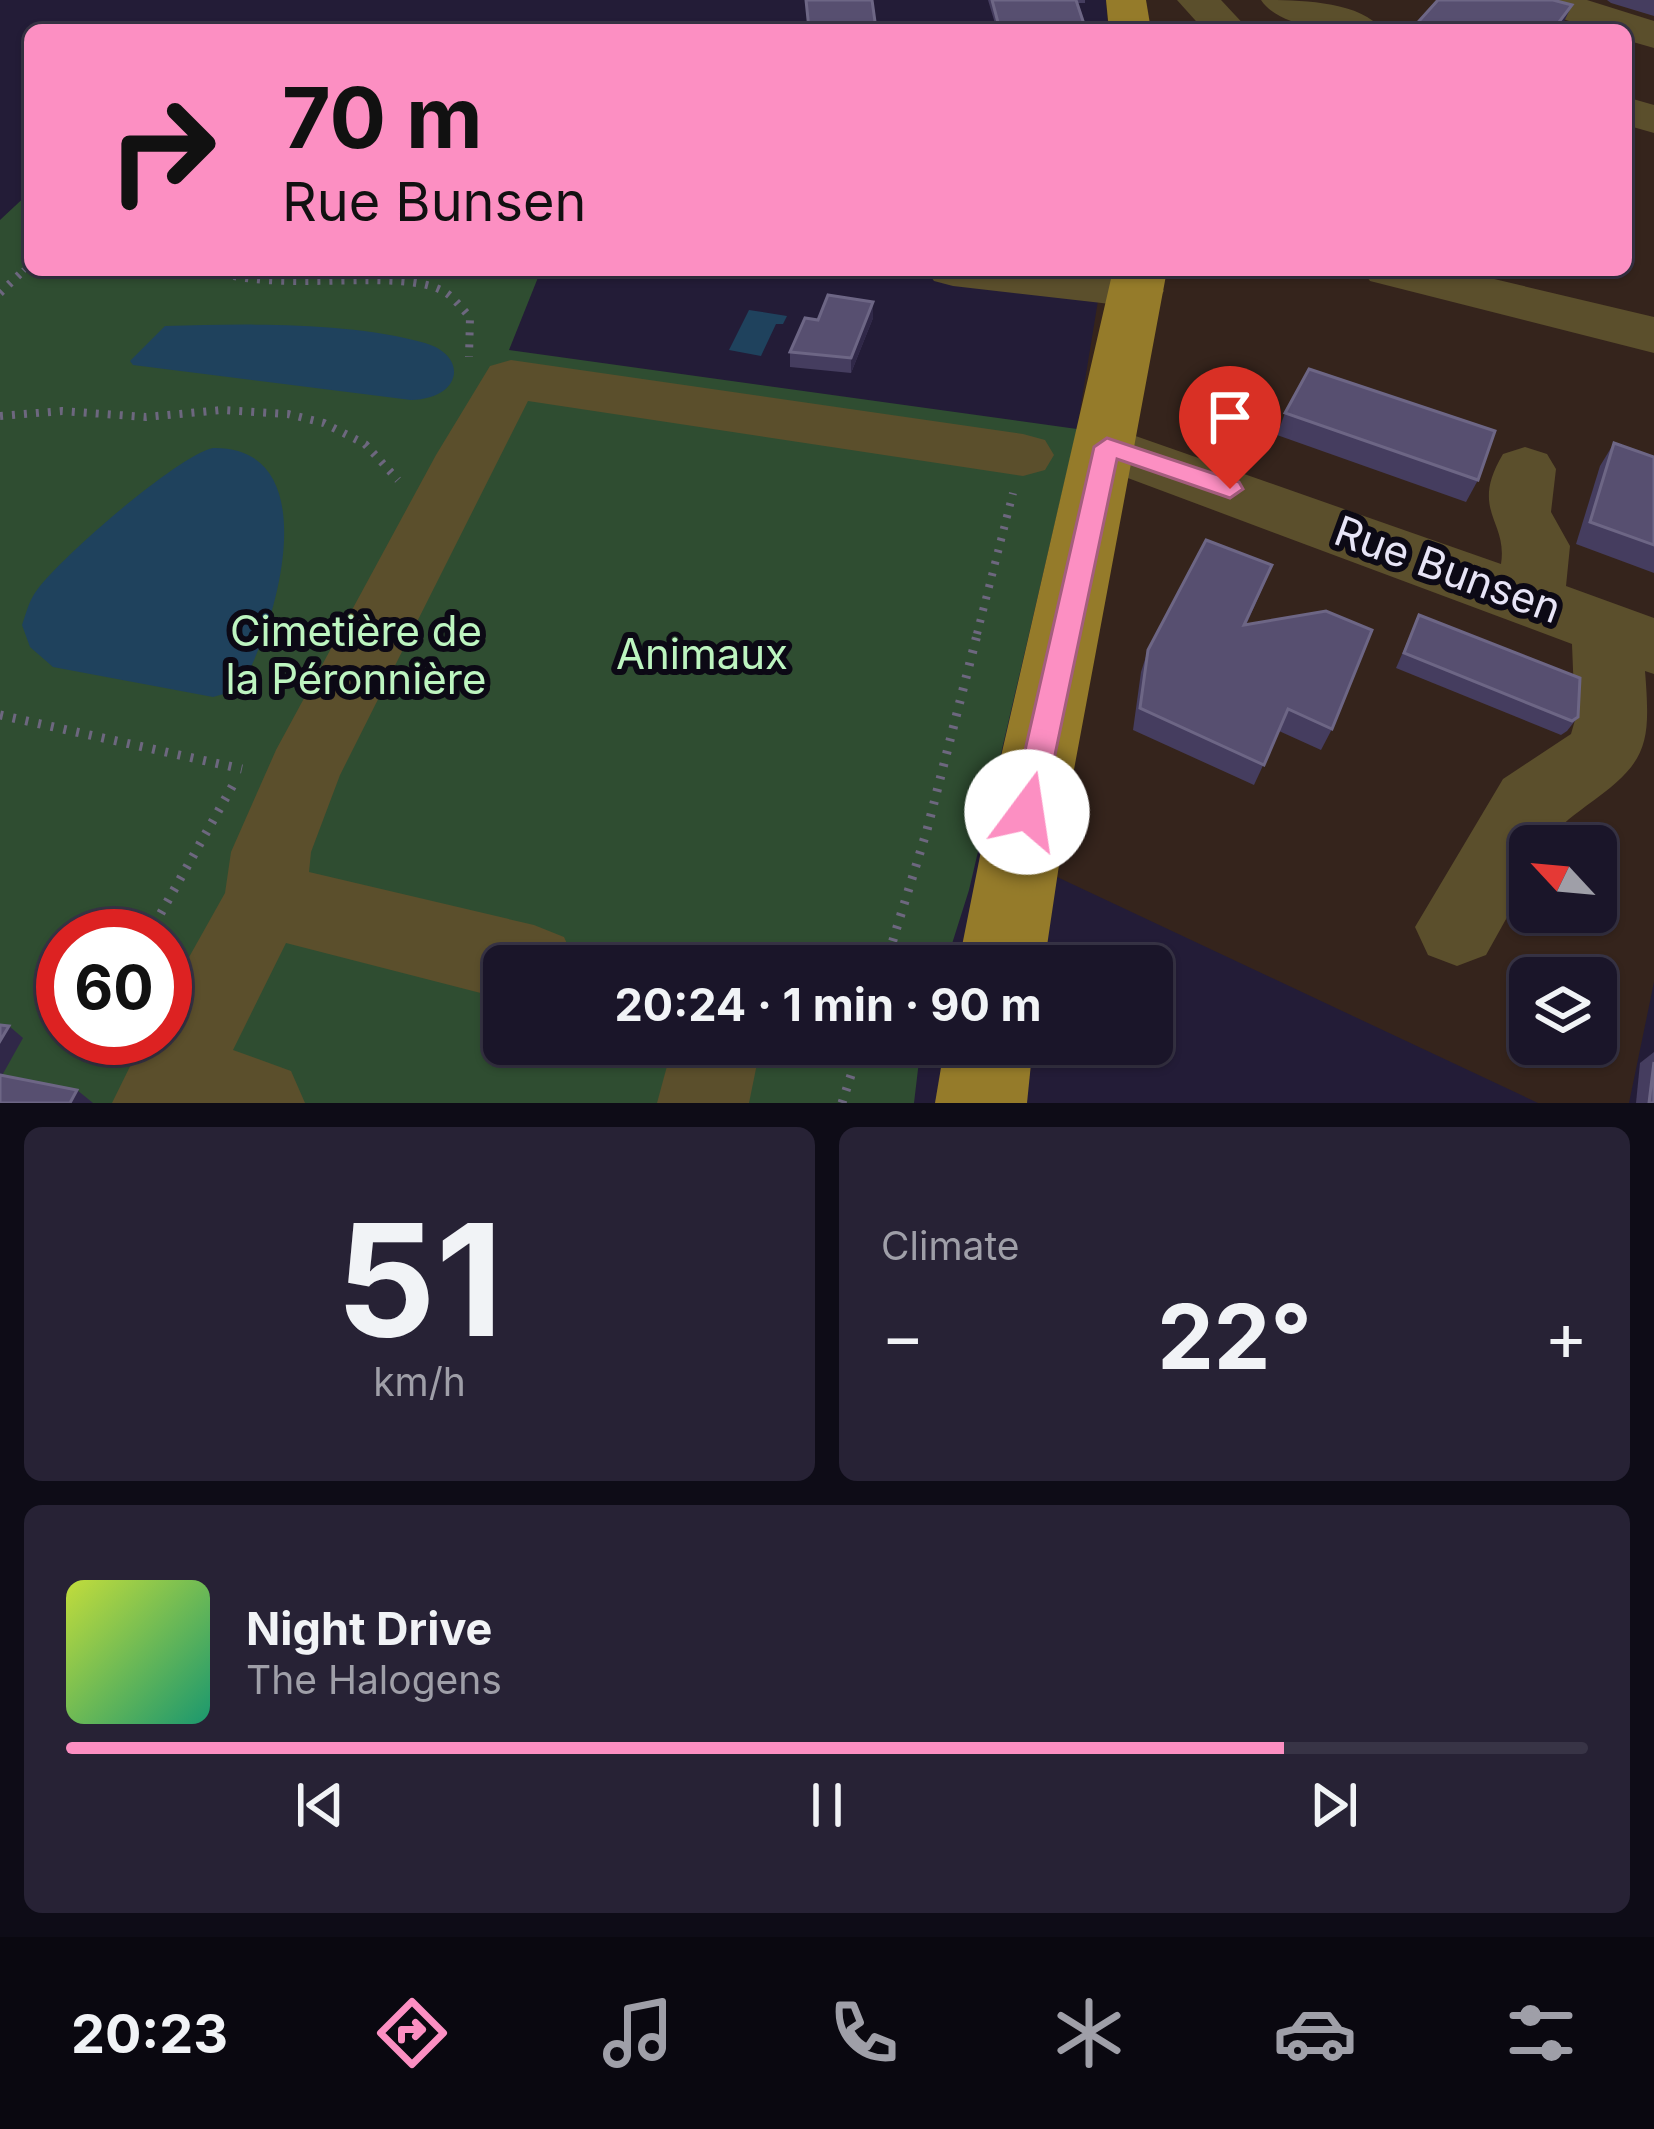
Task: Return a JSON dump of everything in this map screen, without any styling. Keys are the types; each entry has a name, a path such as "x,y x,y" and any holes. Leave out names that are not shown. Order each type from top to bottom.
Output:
{"main road":[{"path":"1004,945 1017,856 1107,447 1138,280"},
{"path":"981,1103 986,1065"}],"street":[{"path":"1197,0 1222,24"},
{"path":"1281,0 1345,24"},
{"path":"1546,0 1620,24"},
{"path":"1064,276 1138,280"},
{"path":"1414,276 1654,335"},
{"path":"259,1103 165,1091 266,900 271,852 303,773 467,455 512,379 1023,455"},
{"name":"Rue Bunsen","path":"1107,447 1630,636"},
{"path":"1525,469 1519,512 1537,546 1530,600"},
{"path":"1456,927 1530,803 1603,753 1630,636"},
{"path":"266,900 483,953"},
{"path":"703,1103 712,1065"}],"path":[{"path":"0,293 24,270"},
{"path":"235,276 407,283 444,291 470,317 468,371 512,379"},
{"path":"0,416 62,411 146,417 222,410 288,413 324,423 365,444 403,486"},
{"path":"891,945 927,830 1023,455"},
{"path":"0,715 242,769"},
{"path":"842,1103 854,1065"}],"shaded area":[{"path":"1106,0 1654,0 1654,982 1629,1103 1538,1103 1055,876 1077,429 1102,276 1632,276 1632,24 1108,24"}],"green space":[{"name":"Cimetière de la Péronnière","path":"24,198 24,276 539,276 509,350 1077,429 969,890 952,945 483,945 483,1065 919,1065 914,1103 0,1103 0,220"}],"water":[{"path":"749,310 787,316 783,324 776,324 761,356 729,350"},
{"path":"165,326 296,326 395,336 439,349 449,357 454,376 441,392 411,400 133,365 130,361"},
{"path":"213,448 249,456 272,477 283,509 284,548 277,589 266,629 238,690 213,697 53,667 30,647 22,625 37,590 120,510 174,469"}],"building":[{"path":"806,0 872,0 875,24 808,24"},
{"path":"992,0 1076,0 1084,24 998,24"},
{"path":"1438,0 1553,0 1572,5 1558,24 1416,24"},
{"path":"828,295 873,302 851,358 790,352 805,318 818,320"},
{"path":"1309,369 1495,431 1478,480 1285,413"},
{"path":"1614,443 1654,457 1654,545 1590,522"},
{"path":"1206,540 1272,565 1244,625 1326,611 1372,630 1332,729 1288,709 1264,765 1140,708 1148,650"},
{"path":"1419,615 1580,678 1578,717 1572,721 1404,653"},
{"path":"1654,1062 1654,1103 1649,1103"},
{"path":"0,1075 77,1090 70,1103 0,1103"}],"route":[{"path":"1027,812 1107,447 1230,489"}],"park label":[{"name":"Animaux","path":"702,653"}]}
